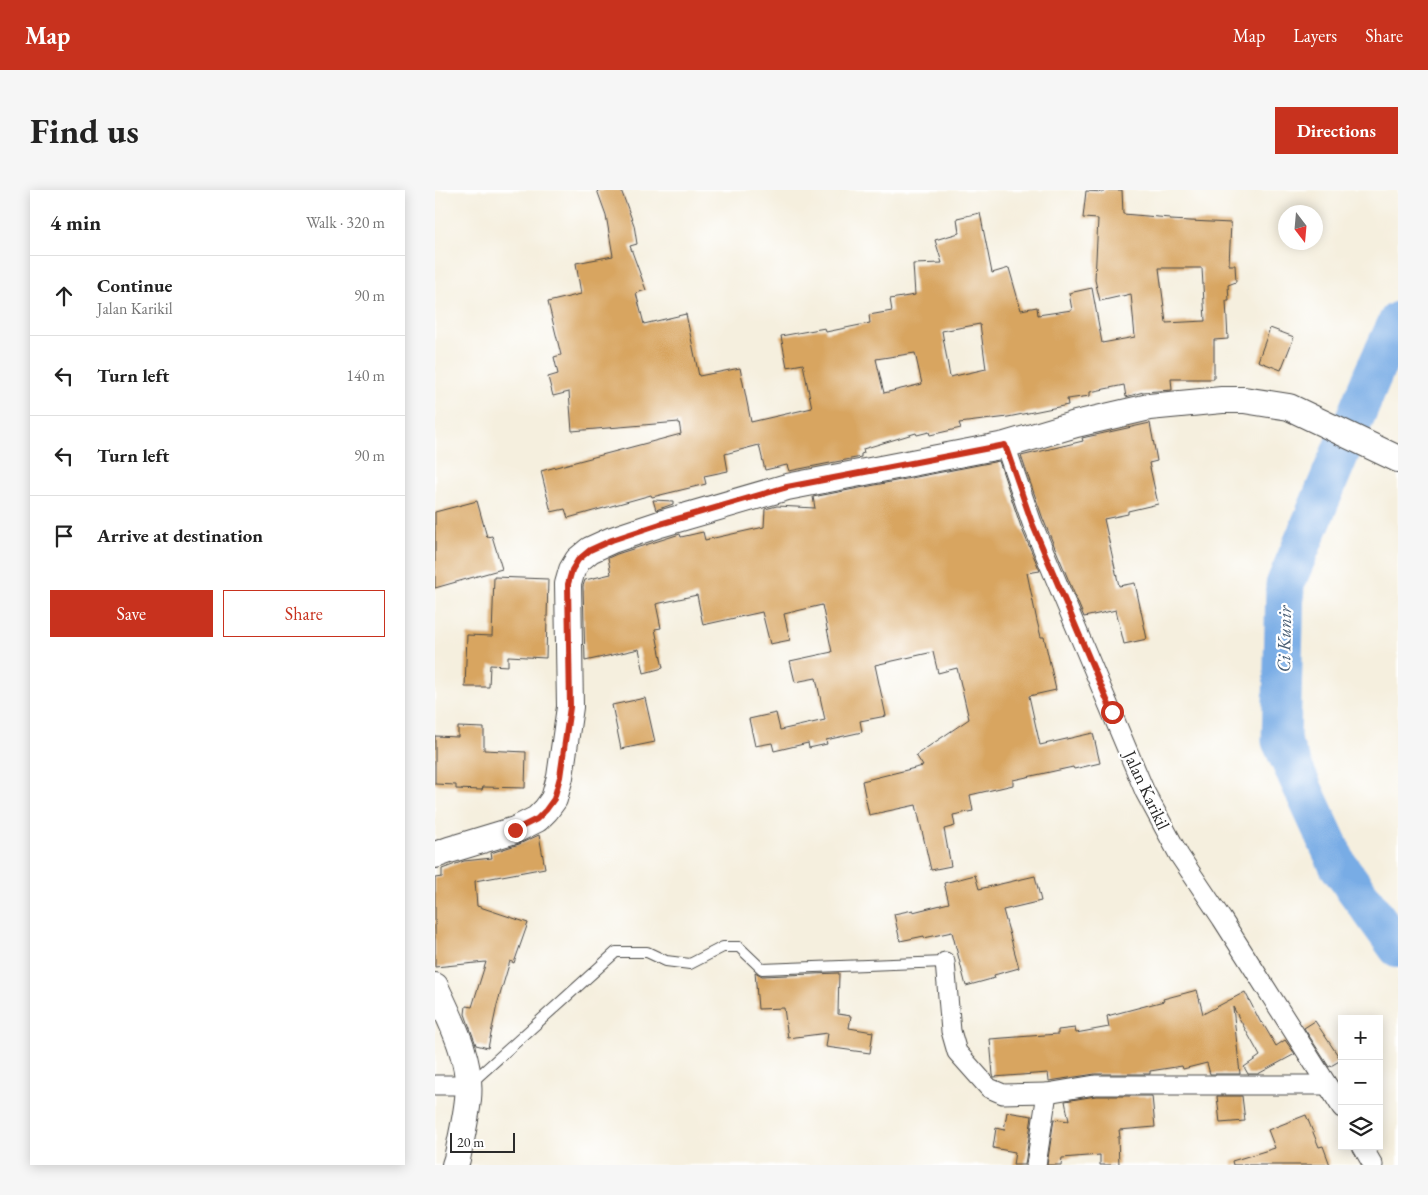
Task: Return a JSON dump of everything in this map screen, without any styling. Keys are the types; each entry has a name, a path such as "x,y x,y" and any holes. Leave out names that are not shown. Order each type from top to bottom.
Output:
{"street":[{"path":"435,855 515,830 537,819 554,799 560,777 570,707 568,584 572,570 578,560 590,550 612,540 787,487 1005,445 1076,424 1149,407 1222,400 1244,400 1289,407 1398,459"},
{"name":"Jalan Karikil","path":"1005,445 1032,523 1145,792 1179,855 1340,1105"},
{"path":"945,962 951,1031 957,1052 989,1088 1003,1094 1047,1093 1095,1085 1327,1085"},
{"path":"435,986 464,1053 468,1086 468,1098 455,1165"},
{"path":"435,1085 468,1086"},
{"path":"1036,1165 1047,1093"},
{"path":"1364,1150 1373,1165"}],"lane":[{"path":"468,1086 616,952 647,952 666,961 690,964 723,947 739,947 763,969 945,962"}],"building":[{"path":"597,190 621,190 634,225 637,244 630,246 646,290 636,293 644,324 686,314 699,376 740,368 751,422 812,408 803,364 787,367 781,336 825,328 826,332 870,323 869,315 892,311 890,299 915,295 913,264 942,263 935,240 959,233 957,218 980,213 992,273 1009,268 1021,310 1037,307 1038,315 1072,310 1069,293 1092,288 1102,343 1135,337 1131,294 1100,301 1095,280 1098,219 1083,218 1086,191 1122,190 1123,214 1170,218 1170,220 1231,223 1229,265 1235,265 1236,282 1228,285 1229,301 1226,301 1228,339 1214,340 1214,379 1171,379 1172,390 1143,392 1126,397 1124,385 1090,392 1090,396 1067,399 1068,405 1008,417 959,423 961,428 930,435 929,432 917,435 916,433 863,449 864,453 861,454 861,457 789,471 787,465 765,470 759,445 725,454 728,471 704,476 706,484 652,497 651,495 568,518 565,509 551,512 541,471 681,434 679,422 572,431 569,392 553,396 548,377 558,374 554,357 561,355 548,302 581,294 576,263 613,256 606,215","holes":["1159,268 1202,268 1205,321 1166,323","980,324 986,369 950,377 942,331","915,353 922,384 884,393 876,359"]},
{"path":"1270,328 1294,337 1281,370 1258,361"},
{"path":"1150,423 1157,461 1149,463 1158,504 1128,511 1128,514 1104,519 1119,586 1135,583 1147,639 1124,644 1116,610 1084,617 1043,519 1021,456 1083,441 1082,438"},
{"path":"999,461 1021,527 1040,571 1027,573 1037,621 1041,637 1044,637 1056,690 1029,696 1040,745 1093,733 1100,763 1013,780 1013,785 970,795 973,811 953,815 955,826 944,829 951,866 931,870 916,805 869,815 862,781 923,766 916,755 969,719 957,668 938,673 933,652 875,665 886,716 860,721 862,732 826,740 827,744 809,748 808,743 774,751 772,743 755,746 749,719 776,713 780,730 825,720 816,678 795,682 790,661 832,652 822,605 784,614 790,640 770,644 762,612 703,625 697,595 656,604 661,628 655,629 663,668 644,673 639,649 585,661 583,586 585,580 611,574 608,558 680,534 681,537 703,532 705,540 764,527 765,509 777,506 815,508 813,497"},
{"path":"653,500 673,501 673,504 656,510"},
{"path":"477,501 487,537 492,536 502,569 435,588 435,512"},
{"path":"494,577 548,579 546,658 508,656 508,666 490,665 489,687 465,687 467,635 492,636"},
{"path":"645,698 655,742 621,749 612,705"},
{"path":"458,727 484,728 484,750 526,752 525,788 483,787 482,790 456,789 456,785 435,784 435,736 458,737"},
{"path":"539,835 545,868 475,881 477,906 528,923 514,963 510,961 497,1005 488,1048 476,1045 465,1014 466,1006 472,1007 486,962 435,967 435,878 442,877 442,869 464,861 492,858 491,853"},
{"path":"975,875 979,889 1035,876 1041,901 1003,910 1019,968 994,975 995,978 966,986 952,932 900,941 894,914 913,910 913,912 949,903 944,883"},
{"path":"755,972 762,976 839,973 838,1014 851,1016 849,1028 873,1032 870,1053 826,1047 828,1033 788,1038 784,1008 758,1009"},
{"path":"1197,990 1203,1014 1245,992 1261,1023 1276,1046 1285,1040 1295,1054 1258,1074 1248,1074 1244,1067 1260,1056 1233,1007 1240,1074 1210,1074 1207,1063 1183,1069 1182,1066 1150,1071 1150,1074 1095,1074 1049,1081 1048,1073 994,1077 993,1075 990,1039 1058,1034 1058,1030 1075,1028 1076,1033 1109,1027 1107,1016"},
{"path":"1315,1021 1338,1056 1338,1062 1329,1067 1304,1028"},
{"path":"1096,1096 1152,1096 1155,1127 1119,1130 1119,1165 1100,1165 1100,1155 1062,1158 1061,1165 1047,1165 1054,1119 1069,1121 1065,1101"},
{"path":"1217,1096 1242,1096 1245,1121 1220,1123"},
{"path":"1007,1112 1032,1116 1025,1165 1013,1165 1015,1152 993,1148 996,1128 1004,1130"},
{"path":"1306,1115 1319,1147 1323,1146 1330,1165 1233,1165 1232,1161 1275,1148 1268,1130"}],"waterway":[{"name":"Ci Kunir","path":"1398,321 1374,372 1285,585 1281,741 1338,865 1398,948"}],"route":[{"path":"515,830 537,819 546,810 554,799 560,777 570,707 568,584 572,570 578,560 590,550 612,540 787,487 1005,445 1032,523 1112,712"}]}
